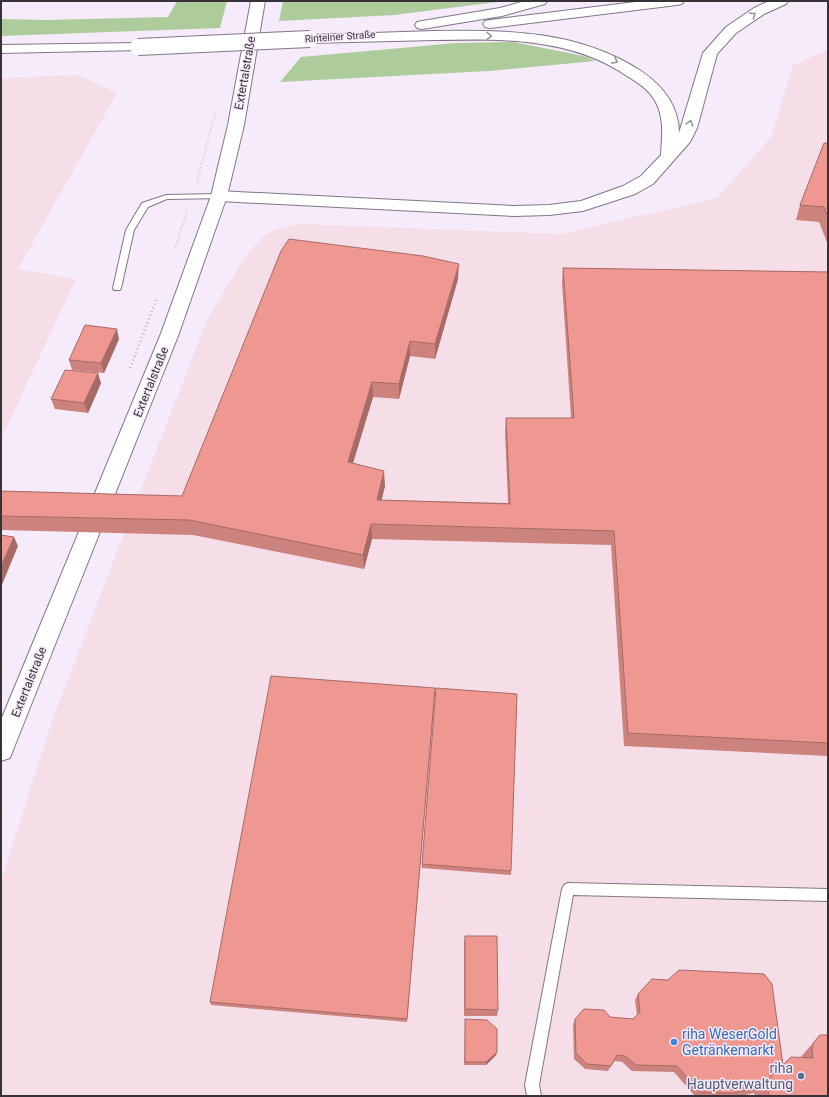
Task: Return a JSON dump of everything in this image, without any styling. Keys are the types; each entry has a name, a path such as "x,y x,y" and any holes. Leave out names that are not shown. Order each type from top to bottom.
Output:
{"main road":[{"name":"Extertalstraße","path":"1,750 169,336 219,196 237,118 258,1"},
{"path":"310,39 437,23 502,12 540,1"},
{"name":"Rintelner Straße","path":"1,49 138,47 310,39 424,31 528,21 677,1"},
{"path":"219,196 514,211 549,210 583,206 629,190 647,180 682,142 689,128 710,53 731,30 759,11 781,1"},
{"path":"310,39 464,36 518,37 564,44 602,54 626,65 656,90 665,104 672,127 669,155"}],"lane":[{"path":"117,288 130,230 145,205 166,197 219,196"},
{"path":"534,1096 532,1085 568,888 828,895"}],"path":[{"path":"174,254 200,173 216,107"},
{"path":"128,372 157,298"}],"shaded area":[{"path":"828,50 828,1096 1,1096 1,880 52,721 208,318 246,255 265,235 277,229 297,224 561,234 717,198 771,137 793,65"},
{"path":"78,75 117,93 18,269 76,279 1,439 1,78"}],"green space":[{"path":"177,1 227,1 220,28 1,36 1,19 47,20 168,17"},
{"path":"283,1 505,1 394,15 279,21"},
{"path":"513,42 584,56 595,61 489,71 280,82 301,57 456,43"}],"building":[{"path":"824,143 828,143 828,217 824,207 800,205"},
{"path":"289,239 423,256 459,264 435,344 410,341 399,384 372,382 348,462 384,471 377,500 510,504 506,418 574,418 563,268 828,272 828,743 628,733 614,531 371,524 363,555 189,520 1,516 1,491 182,496 281,251"},
{"path":"85,325 117,329 101,363 69,360"},
{"path":"65,370 98,373 84,403 51,399"},
{"path":"1,535 14,537 1,566"},
{"path":"271,676 435,688 407,1019 210,1002"},
{"path":"436,688 517,694 511,871 422,864"},
{"path":"465,936 497,936 498,1010 465,1009"},
{"name":"riha WeserGold Getränkemarkt","path":"679,970 764,974 772,984 783,1065 759,1088 732,1093 700,1092 677,1066 636,1065 625,1056 617,1055 611,1066 587,1064 576,1053 575,1019 584,1009 604,1010 610,1017 633,1019 640,1012 638,994 652,979 668,980"},
{"path":"465,1019 487,1020 497,1029 497,1052 486,1062 465,1062"},
{"name":"riha Hauptverwaltung","path":"820,1035 828,1035 828,1096 769,1096 767,1080 791,1057 813,1058 812,1049 814,1042"}],"place":[{"name":"riha WeserGold Getränkemarkt","path":"674,1042"},
{"name":"riha Hauptverwaltung","path":"801,1076"}]}
